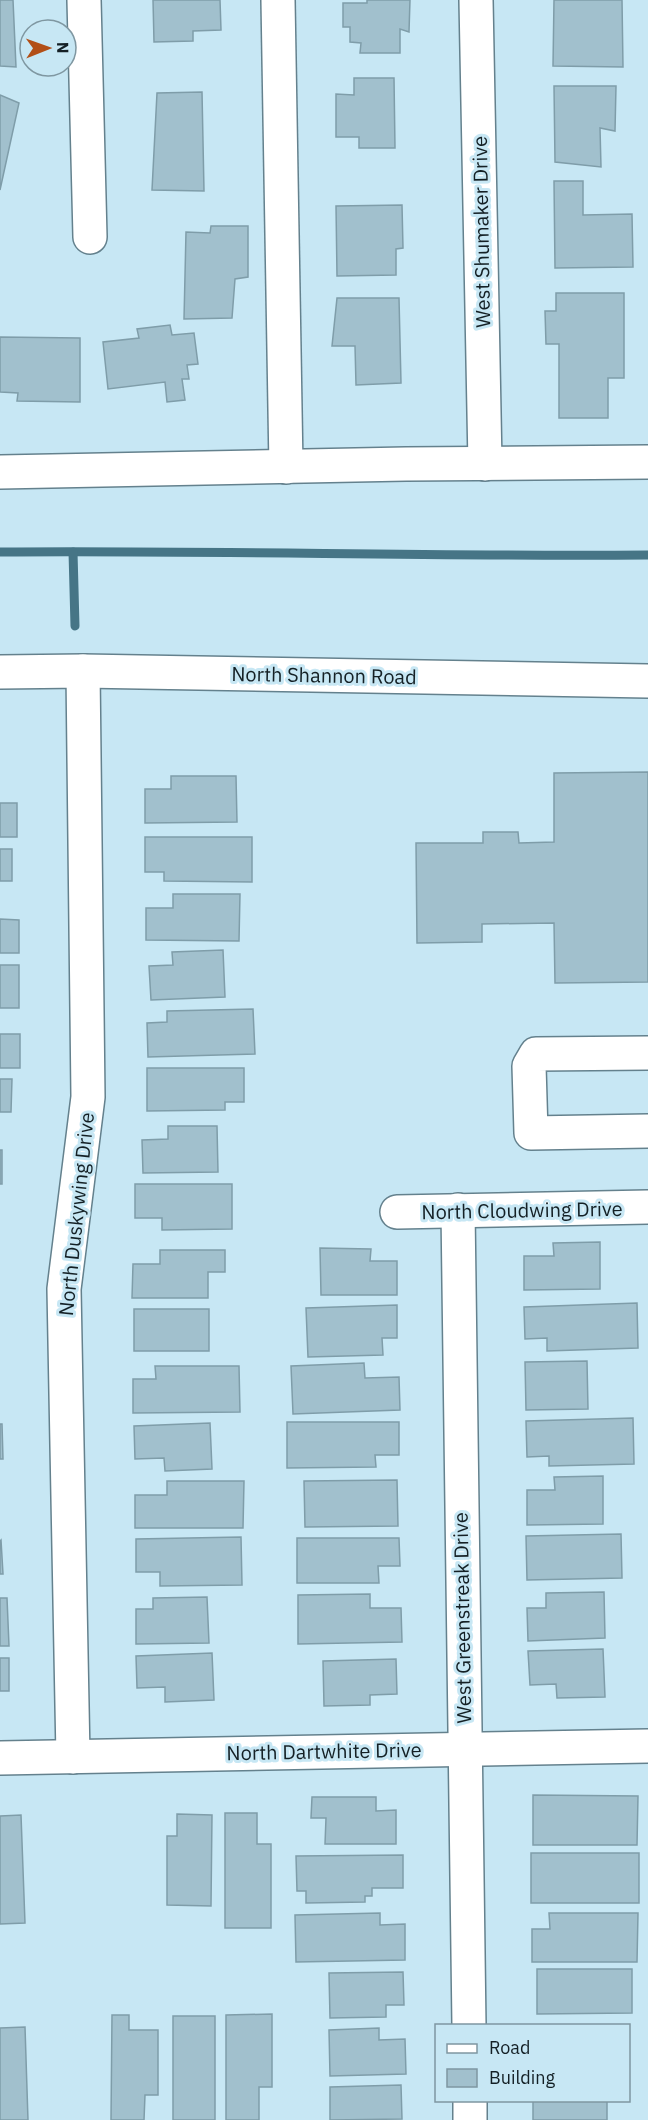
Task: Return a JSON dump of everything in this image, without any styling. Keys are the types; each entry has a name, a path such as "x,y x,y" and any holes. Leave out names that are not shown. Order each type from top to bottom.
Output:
{"street":[{"path":"84,0 90,237"},
{"path":"278,0 286,467"},
{"name":"West Shumaker Drive","path":"476,0 485,464"},
{"path":"0,472 648,462"},
{"name":"North Shannon Road","path":"0,672 83,671 648,681"},
{"name":"North Duskywing Drive","path":"73,1757 64,1289 88,1097 83,671"},
{"path":"648,1053 536,1054 529,1066 531,1133 648,1131"},
{"name":"North Cloudwing Drive","path":"397,1212 648,1207"},
{"name":"West Greenstreak Drive","path":"458,1210 469,2024"},
{"name":"North Dartwhite Drive","path":"0,1758 648,1746"},
{"path":"470,2102 471,2120"}],"building":[{"path":"0,0 13,0 16,67 0,66"},
{"path":"153,0 220,0 221,30 193,31 193,41 154,42"},
{"path":"367,0 410,0 409,32 400,29 400,53 360,53 361,43 350,42 350,27 343,27 343,3 367,3"},
{"path":"554,0 622,0 623,67 553,66"},
{"path":"354,78 394,78 395,148 359,148 359,137 336,137 336,94 354,95"},
{"path":"554,86 616,86 615,131 600,128 601,167 555,162"},
{"path":"202,92 204,191 152,190 157,93"},
{"path":"0,95 19,103 0,190"},
{"path":"554,181 583,181 583,215 632,214 633,267 555,268"},
{"path":"402,205 403,248 396,249 396,275 337,276 336,206"},
{"path":"211,226 248,226 248,277 235,279 232,318 184,319 186,232 210,233"},
{"path":"556,293 624,293 624,378 608,378 608,418 559,418 559,344 546,344 545,311 556,311"},
{"path":"337,298 399,298 401,383 356,385 355,346 332,346"},
{"path":"170,325 172,335 194,333 198,364 187,365 189,379 182,379 185,400 167,402 165,382 108,389 103,342 139,338 137,329"},
{"path":"0,337 80,338 80,402 17,401 18,393 0,392"},
{"path":"648,772 648,982 555,983 554,923 482,924 482,942 417,943 416,843 483,843 483,832 518,832 519,843 554,842 554,773"},
{"path":"171,776 236,776 237,822 145,823 145,789 171,789"},
{"path":"0,803 17,803 17,837 0,837"},
{"path":"145,837 252,837 252,882 164,881 164,872 145,872"},
{"path":"0,849 12,849 12,881 0,881"},
{"path":"173,894 240,894 239,941 146,940 146,908 173,908"},
{"path":"0,919 19,920 19,953 0,953"},
{"path":"223,950 225,997 151,1000 149,966 173,965 172,952"},
{"path":"0,965 19,965 19,1008 0,1008"},
{"path":"253,1009 255,1054 148,1057 147,1023 167,1022 167,1011"},
{"path":"0,1034 20,1034 20,1068 0,1068"},
{"path":"147,1068 244,1068 244,1102 225,1102 225,1110 147,1111"},
{"path":"0,1079 12,1079 11,1112 0,1112"},
{"path":"168,1126 217,1126 218,1172 143,1173 142,1140 168,1139"},
{"path":"0,1150 2,1150 2,1184 0,1184"},
{"path":"135,1184 232,1184 232,1229 162,1230 162,1218 135,1218"},
{"path":"600,1242 600,1289 524,1290 524,1256 554,1256 553,1243"},
{"path":"320,1248 371,1249 370,1261 397,1261 397,1295 321,1295"},
{"path":"160,1250 225,1250 225,1272 208,1272 208,1298 132,1298 133,1264 160,1264"},
{"path":"637,1303 638,1348 547,1351 547,1338 525,1339 524,1307"},
{"path":"397,1305 397,1338 382,1338 383,1355 308,1357 306,1308"},
{"path":"134,1309 209,1309 209,1351 134,1351"},
{"path":"587,1361 588,1409 526,1410 525,1362"},
{"path":"364,1363 365,1378 399,1377 400,1410 293,1414 291,1366"},
{"path":"155,1366 239,1366 240,1412 133,1413 133,1379 156,1379"},
{"path":"633,1418 634,1464 549,1466 549,1456 527,1457 526,1421"},
{"path":"287,1422 399,1422 399,1455 375,1455 376,1467 287,1468"},
{"path":"210,1423 212,1469 165,1471 164,1458 135,1459 134,1426"},
{"path":"0,1424 2,1424 3,1459 0,1459"},
{"path":"603,1476 603,1524 527,1525 527,1490 555,1490 554,1477"},
{"path":"397,1480 398,1526 305,1527 304,1481"},
{"path":"167,1481 244,1481 243,1528 135,1528 135,1495 167,1495"},
{"path":"621,1534 622,1578 527,1580 526,1536"},
{"path":"241,1537 242,1585 160,1586 160,1572 136,1572 136,1539"},
{"path":"297,1538 399,1538 400,1566 378,1566 379,1583 297,1583"},
{"path":"1,1540 3,1574 0,1574"},
{"path":"604,1592 605,1638 528,1641 527,1608 546,1608 546,1593"},
{"path":"370,1594 370,1608 401,1608 402,1642 298,1644 298,1595"},
{"path":"207,1597 209,1643 136,1644 136,1609 153,1609 153,1598"},
{"path":"0,1598 7,1598 9,1646 0,1646"},
{"path":"603,1649 605,1697 557,1698 556,1684 530,1685 528,1651"},
{"path":"212,1653 214,1700 165,1702 165,1687 137,1688 136,1656"},
{"path":"0,1658 9,1658 9,1691 0,1691"},
{"path":"396,1659 397,1694 370,1695 370,1705 324,1706 323,1661"},
{"path":"533,1795 638,1796 637,1845 533,1845"},
{"path":"312,1797 376,1797 376,1811 396,1810 396,1844 325,1844 326,1818 311,1818"},
{"path":"225,1813 257,1813 257,1844 271,1844 271,1928 225,1928"},
{"path":"177,1814 212,1815 211,1906 167,1905 167,1836 177,1836"},
{"path":"21,1815 25,1923 0,1924 0,1816"},
{"path":"531,1853 639,1853 639,1903 531,1903"},
{"path":"403,1855 403,1888 372,1888 372,1896 365,1896 365,1902 306,1903 306,1891 297,1891 296,1856"},
{"path":"380,1913 380,1925 405,1924 405,1960 296,1962 295,1915"},
{"path":"549,1913 638,1913 637,1962 532,1962 532,1929 550,1929"},
{"path":"537,1969 632,1969 632,2013 537,2014"},
{"path":"403,1972 404,2005 386,2005 386,2017 330,2018 329,1973"},
{"path":"272,2014 272,2087 259,2087 259,2120 226,2120 226,2015"},
{"path":"112,2015 129,2015 129,2030 158,2030 158,2095 145,2095 144,2120 111,2120"},
{"path":"173,2016 215,2016 215,2120 173,2120"},
{"path":"25,2027 28,2120 0,2120 0,2028"},
{"path":"379,2028 379,2040 405,2039 406,2074 330,2076 329,2030"},
{"path":"401,2085 402,2119 330,2120 330,2087"},
{"path":"533,2102 607,2102 607,2120 533,2120"}],"waterway":[{"path":"0,552 648,555"},
{"path":"73,552 75,626"}]}
